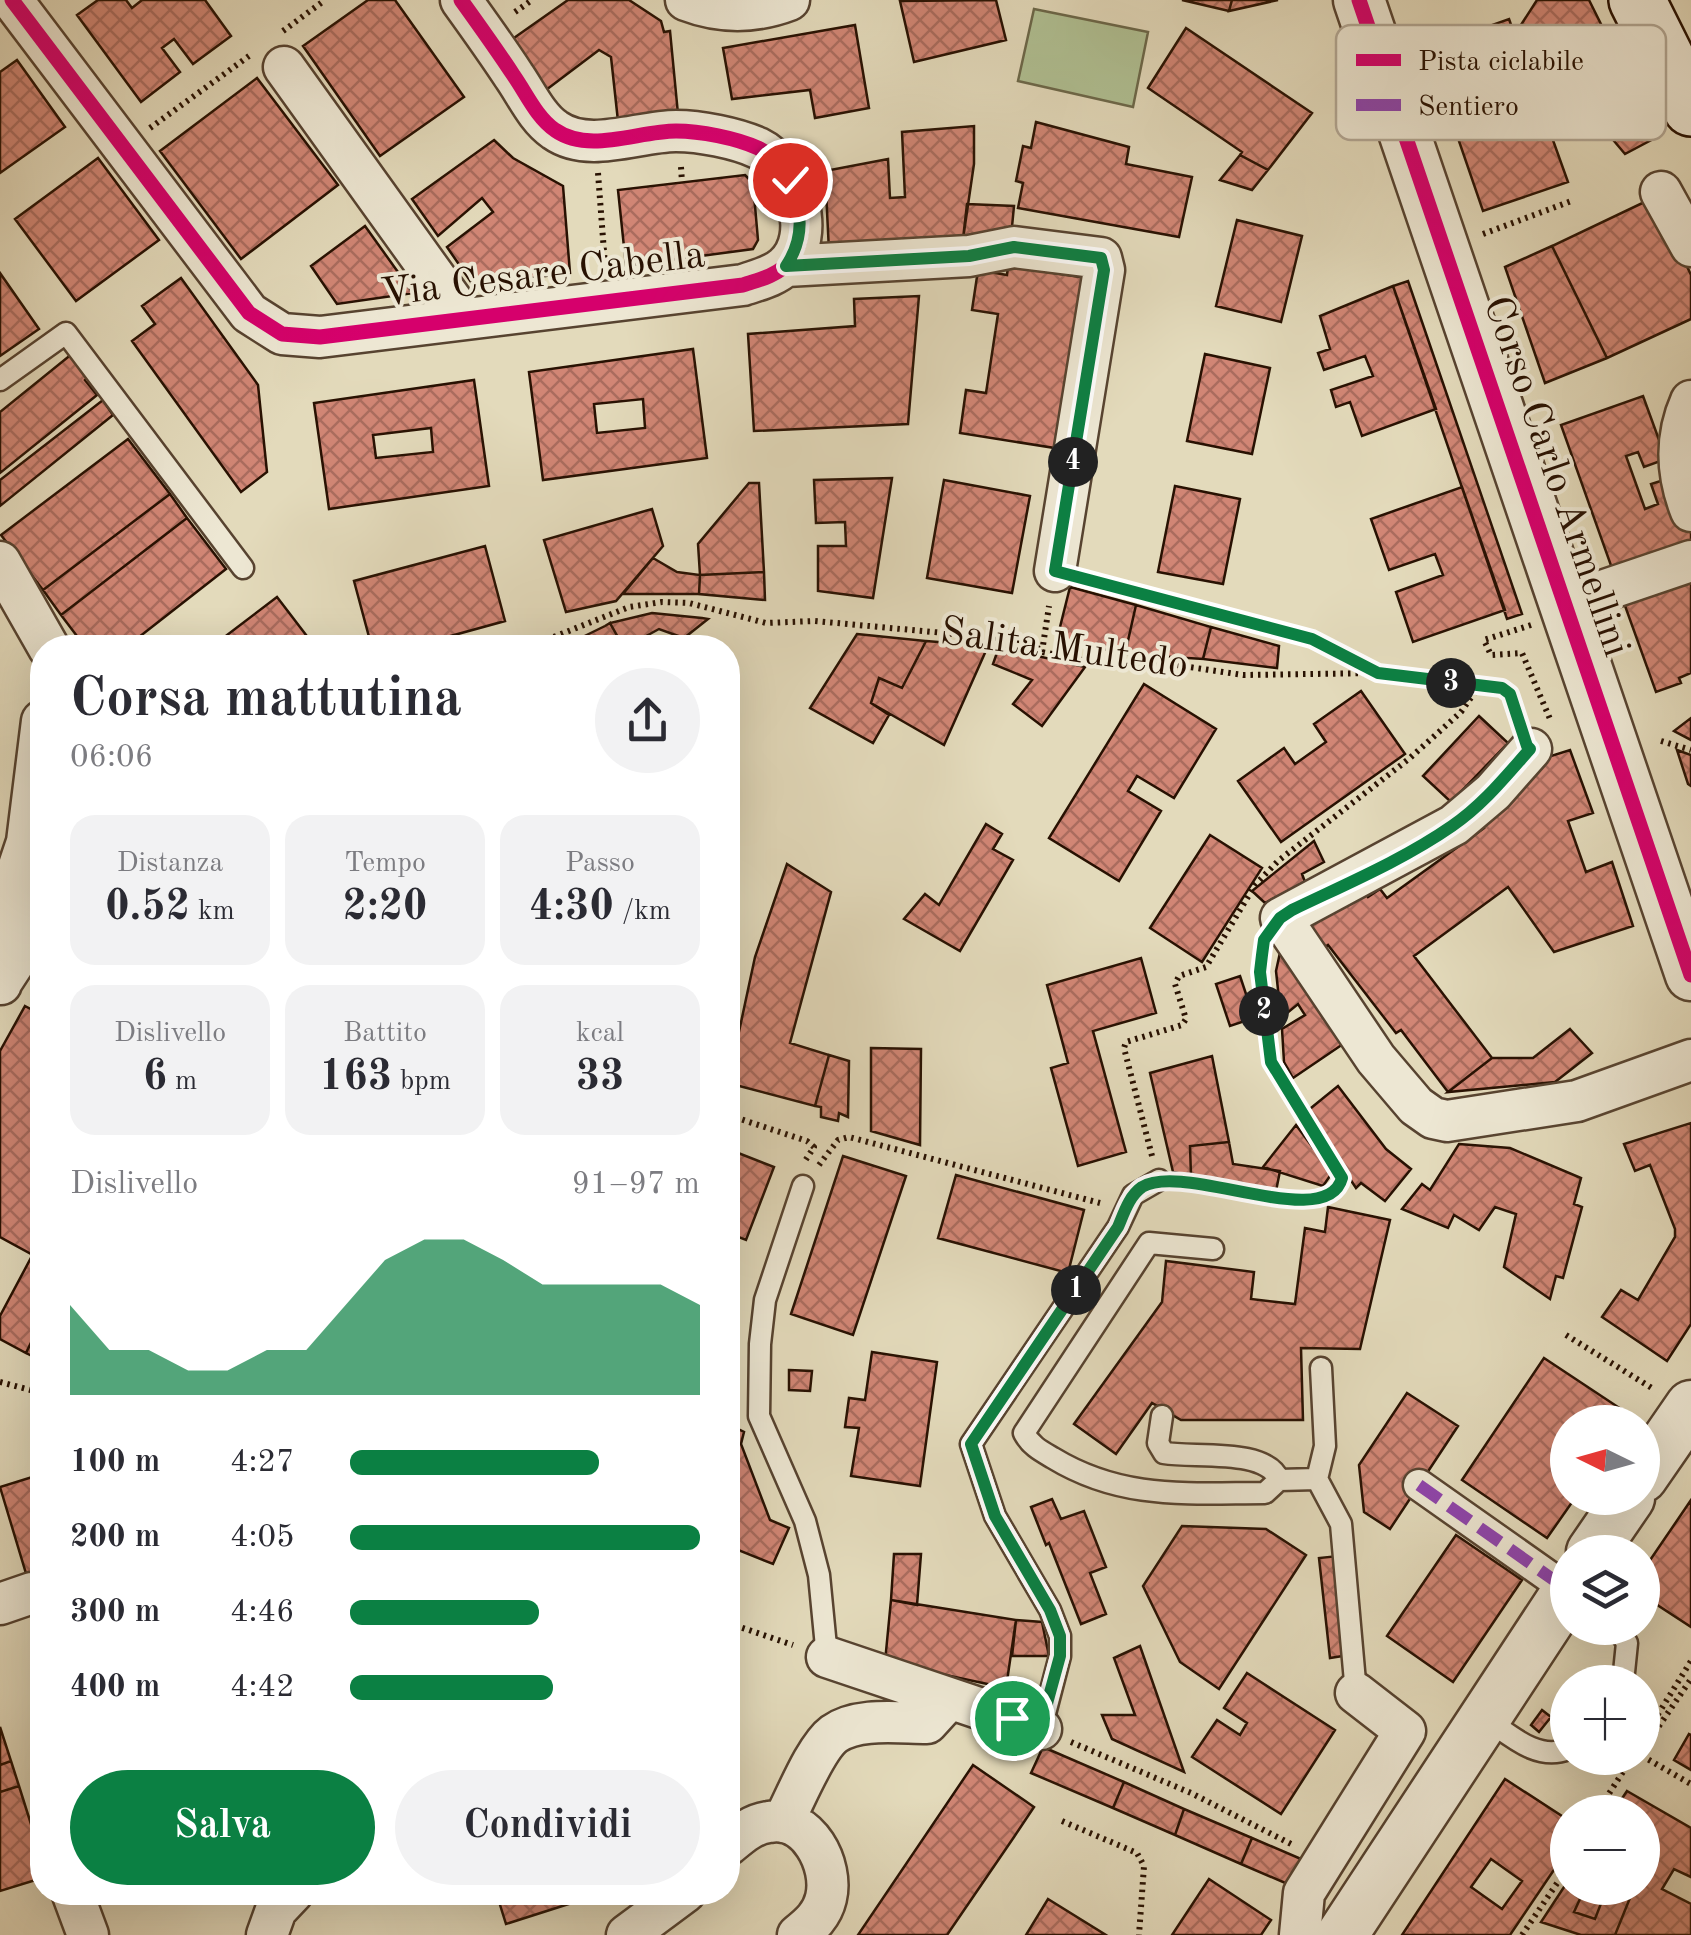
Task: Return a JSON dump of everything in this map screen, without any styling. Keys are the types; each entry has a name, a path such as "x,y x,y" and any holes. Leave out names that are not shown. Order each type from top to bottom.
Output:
{"main road":[{"path":"1637,0 1650,25"},
{"path":"1666,58 1691,108"}],"street":[{"path":"461,0 544,120 569,138 595,140 677,131 738,142 768,154 790,180 801,216 795,252 786,266"},
{"path":"686,0 734,11 789,0"},
{"name":"Corso Carlo Armellini","path":"1359,0 1367,25"},
{"name":"Via Cesare Cabella","path":"10,8 124,146 249,312 282,334 320,337 743,284 770,276 786,266 969,256 1014,247 1101,258 1104,270 1055,571"},
{"name":"Via Cesare Cabella","path":"275,49 466,318"},
{"name":"Corso Carlo Armellini","path":"1403,140 1550,614 1691,975"},
{"path":"1660,192 1691,246"},
{"path":"1691,400 1680,426 1678,450 1691,511"},
{"path":"1550,614 1691,561"},
{"path":"0,562 42,635"},
{"path":"1530,749 1493,792 1454,825 1280,918 1376,1058 1416,1106 1433,1118 1447,1120 1577,1101 1691,1060"},
{"path":"0,984 6,905 27,842 30,818"},
{"path":"0,984 30,938"},
{"path":"1660,1434 1674,1399"},
{"path":"1419,1485 1550,1573"},
{"path":"1342,1935 1483,1717 1550,1593"},
{"path":"828,1657 1040,1729"},
{"path":"1300,1935 1304,1892 1405,1731 1356,1692"},
{"path":"783,1822 834,1734 875,1723 927,1723 948,1700"},
{"path":"740,1836 770,1821 783,1822 815,1843 828,1876 821,1912 798,1935"},
{"path":"77,1905 88,1935"},
{"path":"267,1935 281,1905"},
{"path":"626,1935 667,1905"}],"lane":[{"path":"0,380 66,333 243,568"},
{"path":"802,1176 765,1300 759,1416 805,1521 820,1575 828,1657"},
{"path":"1040,1729 1060,1656 1060,1636 1050,1610 995,1516 971,1444 1109,1242 1139,1189 1159,1180"},
{"path":"1213,1249 1148,1243 1024,1433 1029,1443 1080,1474 1125,1488 1265,1493 1279,1480 1317,1480"},
{"path":"1321,1368 1325,1446 1317,1480 1341,1524 1356,1692"},
{"path":"1162,1416 1158,1443 1164,1453 1248,1458 1264,1462 1278,1474 1279,1480"},
{"path":"1483,1717 1534,1750 1550,1751"}],"path":[{"path":"124,146 275,49 325,0"},
{"path":"595,140 607,302"},
{"path":"1482,234 1574,200"},
{"path":"1042,652 1055,571 1312,639 1378,673"},
{"path":"1530,749 1555,738 1545,706 1522,653 1491,655 1484,640 1550,614"},
{"path":"1149,1143 1124,1048 1126,1042 1182,1025 1186,1019 1175,984 1179,976 1206,968 1256,884 1278,860 1410,758 1461,712 1479,686"},
{"path":"1661,742 1691,750"},
{"path":"1159,1180 1199,1182 1275,1198 1313,1198 1330,1195 1340,1187 1342,1178 1271,1062 1260,972 1264,940 1280,918"},
{"path":"740,1120 812,1144 802,1176"},
{"path":"802,1176 838,1140 849,1138 1126,1210"},
{"path":"1566,1335 1674,1399"},
{"path":"0,1382 30,1390"},
{"path":"740,1627 828,1657"},
{"path":"1660,1711 1691,1662"},
{"path":"1660,1726 1691,1679"},
{"path":"1040,1729 1191,1793 1298,1848"},
{"path":"1660,1764 1691,1784"},
{"path":"1062,1822 1137,1853 1144,1866 1139,1935"},
{"path":"1522,1935 1550,1894"}],"green space":[{"path":"1034,9 1148,32 1133,107 1018,81"}],"building":[{"path":"98,0 126,0 132,8 142,0 205,0 231,36 193,64 174,39 162,48 180,72 141,102 77,15"},
{"path":"368,0 395,0 464,97 380,156 303,46"},
{"path":"568,0 629,0 661,21 664,32 670,31 678,114 618,121 611,57 599,50 546,90 511,40"},
{"path":"996,0 1006,40 914,62 900,1"},
{"path":"1182,0 1232,0 1229,11"},
{"path":"1232,0 1278,0 1229,11"},
{"path":"1537,0 1589,0 1601,25 1521,25"},
{"path":"855,25 869,108 815,118 810,90 732,99 723,48"},
{"path":"1186,28 1312,113 1268,170 1240,155 1242,152 1148,88"},
{"path":"17,60 65,127 0,173 0,72"},
{"path":"257,78 338,185 241,259 160,151"},
{"path":"1036,122 1129,147 1126,164 1192,177 1179,237 1018,208 1023,183 1016,181 1023,146 1031,148"},
{"path":"974,126 974,164 963,239 829,251 825,171 888,159 890,198 905,197 902,132"},
{"path":"494,140 513,158 563,186 570,273 473,285 447,247 493,212 482,198 438,236 412,199"},
{"path":"1459,140 1553,140 1568,182 1483,211"},
{"path":"1613,140 1651,140 1625,154"},
{"path":"1240,155 1268,170 1252,190 1220,180"},
{"path":"98,158 159,240 76,301 15,219"},
{"path":"745,175 753,183 758,240 753,249 626,266 618,190"},
{"path":"1655,197 1691,275 1691,319 1607,358 1552,246"},
{"path":"967,204 1014,206 1011,237 963,239"},
{"path":"1237,220 1302,236 1281,322 1216,306"},
{"path":"365,226 413,293 337,304 311,266"},
{"path":"1552,246 1607,358 1545,383 1505,267"},
{"path":"1008,266 1087,278 1061,449 960,433 966,390 986,393 998,314 972,310 978,270 1007,275"},
{"path":"0,273 39,329 0,356"},
{"path":"181,278 258,385 267,472 241,492 132,341 155,324 142,306"},
{"path":"1408,281 1522,614 1507,619 1393,286"},
{"path":"1393,286 1436,409 1362,436 1350,402 1336,407 1331,390 1373,376 1365,356 1324,370 1318,353 1330,349 1320,316"},
{"path":"919,296 908,424 754,431 748,334 855,326 854,299"},
{"path":"693,349 707,458 543,480 529,372","holes":["643,399 645,428 597,433 594,404"]},
{"path":"73,353 90,375 85,380 97,395 0,473 0,412"},
{"path":"1205,354 1270,368 1252,454 1187,441"},
{"path":"474,380 489,486 329,509 314,403","holes":["431,428 433,452 376,458 373,435"]},
{"path":"1643,396 1666,459 1644,467 1638,452 1626,456 1645,509 1658,504 1651,484 1673,477 1691,528 1691,547 1614,574 1561,425"},
{"path":"103,400 113,415 0,506 0,480"},
{"path":"128,439 170,494 43,590 1,535"},
{"path":"892,478 873,598 818,591 818,546 846,546 845,522 816,523 814,480"},
{"path":"944,480 1030,496 1012,593 927,578"},
{"path":"749,483 759,483 764,572 700,575 698,544"},
{"path":"1175,486 1240,499 1223,584 1158,572"},
{"path":"1462,487 1505,610 1413,642 1396,592 1443,575 1435,554 1389,570 1371,519"},
{"path":"170,494 187,518 61,615 43,590"},
{"path":"652,509 663,546 616,601 566,612 544,540"},
{"path":"187,518 226,569 142,635 76,635 61,615"},
{"path":"485,546 505,621 454,635 369,635 354,581"},
{"path":"653,558 677,572 700,575 699,594 623,594"},
{"path":"764,572 765,600 699,594 700,575"},
{"path":"1691,579 1691,673 1679,678 1681,683 1656,692 1624,603"},
{"path":"1070,587 1136,605 1125,654 1057,639"},
{"path":"277,597 306,635 227,635"},
{"path":"1136,605 1211,627 1203,659 1125,654"},
{"path":"652,613 708,619 688,635 659,629 648,635 617,635 610,623"},
{"path":"610,623 617,635 587,635"},
{"path":"1211,627 1279,646 1277,668 1203,659"},
{"path":"857,634 926,641 902,688 879,678 871,703 889,715 873,743 810,708"},
{"path":"926,641 988,646 944,745 871,703 879,678 902,688"},
{"path":"999,647 1085,667 1042,726 1013,704 1032,680 993,664"},
{"path":"1144,684 1216,729 1174,798 1137,776 1128,791 1161,811 1119,881 1049,838"},
{"path":"1361,691 1405,754 1281,842 1238,781 1284,748 1295,764 1326,742 1314,724"},
{"path":"1479,716 1508,743 1451,802 1423,776"},
{"path":"1691,718 1691,740 1674,731"},
{"path":"1570,750 1593,813 1568,821 1586,872 1612,862 1633,926 1554,952 1508,887 1414,956 1492,1058 1448,1092 1328,945 1315,954 1300,933 1363,889 1368,897 1380,889 1387,898 1484,828 1479,818 1538,760"},
{"path":"1677,750 1691,755 1691,786 1688,784"},
{"path":"986,824 1002,834 993,849 1013,860 960,951 904,919 925,894 939,905"},
{"path":"1210,835 1262,868 1202,962 1150,928"},
{"path":"1314,841 1324,862 1302,874 1305,882 1265,903 1252,891"},
{"path":"787,864 831,892 790,1043 829,1055 815,1106 740,1086 740,1027 755,957"},
{"path":"1281,948 1349,1040 1293,1078 1284,1062 1282,1029 1305,1015 1298,1004 1281,1018 1276,971"},
{"path":"1141,958 1156,1013 1093,1031 1126,1152 1078,1166 1051,1068 1068,1063 1047,985"},
{"path":"1240,976 1254,1018 1230,1026 1216,984"},
{"path":"25,1006 30,1009 30,1253 0,1237 0,1051"},
{"path":"1570,1029 1592,1053 1555,1082 1448,1092 1492,1058 1533,1058"},
{"path":"871,1048 921,1049 920,1145 871,1131"},
{"path":"829,1055 849,1061 848,1117 839,1113 838,1121 821,1117 821,1107 815,1106"},
{"path":"1212,1056 1229,1142 1190,1146 1191,1176 1173,1172 1150,1073"},
{"path":"1338,1086 1386,1149 1411,1169 1385,1201 1361,1183 1356,1188 1306,1112"},
{"path":"1691,1123 1691,1324 1667,1361 1602,1317 1621,1290 1638,1300 1675,1237 1650,1165 1635,1171 1624,1144"},
{"path":"1296,1125 1332,1173 1323,1186 1263,1167"},
{"path":"1229,1142 1233,1164 1280,1171 1276,1191 1191,1176 1190,1146"},
{"path":"1459,1144 1510,1148 1581,1178 1574,1204 1582,1207 1563,1278 1556,1276 1550,1299 1504,1267 1516,1214 1495,1207 1479,1230 1454,1215 1448,1228 1402,1209 1422,1184 1430,1190"},
{"path":"740,1154 774,1167 746,1240 740,1238"},
{"path":"843,1156 906,1176 853,1335 791,1314"},
{"path":"956,1175 1084,1210 1068,1273 938,1238"},
{"path":"1328,1207 1390,1220 1360,1349 1301,1348 1303,1420 1181,1420 1152,1403 1116,1454 1074,1424 1162,1302 1166,1261 1254,1272 1251,1299 1295,1304 1305,1228 1325,1232"},
{"path":"30,1260 30,1345 26,1353 0,1339 0,1316"},
{"path":"872,1352 937,1362 920,1486 851,1476 859,1428 845,1427 849,1398 865,1400"},
{"path":"1544,1358 1615,1405 1550,1405 1550,1515 1563,1515 1547,1538 1462,1480"},
{"path":"789,1370 812,1371 810,1391 789,1390"},
{"path":"1407,1393 1458,1426 1390,1529 1364,1512 1359,1465"},
{"path":"740,1430 744,1432 741,1444 770,1520 789,1528 773,1564 740,1551"},
{"path":"30,1478 30,1587 0,1487"},
{"path":"1052,1499 1061,1519 1084,1511 1106,1567 1090,1573 1106,1614 1081,1624 1031,1507"},
{"path":"1691,1500 1691,1627 1660,1607 1660,1546"},
{"path":"1182,1526 1266,1529 1306,1555 1219,1689 1180,1662 1143,1586"},
{"path":"1456,1535 1522,1580 1453,1682 1387,1636"},
{"path":"894,1554 921,1554 917,1605 891,1600"},
{"path":"1338,1556 1349,1655 1330,1658 1319,1558"},
{"path":"891,1600 1016,1620 1006,1688 885,1662"},
{"path":"1016,1620 1042,1622 1049,1656 1012,1656"},
{"path":"1140,1646 1184,1772 1112,1739 1102,1715 1135,1715 1114,1658"},
{"path":"1247,1673 1335,1730 1281,1814 1192,1757 1217,1720 1240,1735 1247,1723 1224,1708"},
{"path":"1542,1710 1550,1716 1539,1732 1531,1725"},
{"path":"0,1727 11,1761 0,1765"},
{"path":"1691,1735 1691,1770 1674,1760"},
{"path":"1043,1747 1124,1782 1113,1808 1031,1773"},
{"path":"11,1761 19,1786 0,1792 0,1765"},
{"path":"973,1765 1034,1807 1014,1837 947,1935 858,1935"},
{"path":"1505,1779 1550,1808 1550,1876 1510,1935 1402,1935","holes":["1491,1859 1522,1881 1502,1909 1471,1887"]},
{"path":"1124,1782 1184,1809 1175,1835 1113,1808"},
{"path":"19,1786 30,1821 30,1882 0,1891 0,1792"},
{"path":"1184,1809 1252,1838 1241,1864 1175,1835"},
{"path":"1660,1810 1691,1828 1691,1877 1674,1869 1662,1889 1691,1904 1691,1935 1615,1935 1627,1905 1660,1905"},
{"path":"1252,1838 1308,1862 1297,1888 1241,1864"},
{"path":"1209,1879 1271,1920 1261,1935 1172,1935"},
{"path":"1048,1899 1106,1935 1026,1935"},
{"path":"500,1905 565,1905 506,1924"},
{"path":"1552,1905 1577,1905 1574,1912 1595,1919 1600,1905 1627,1905 1615,1935 1581,1935 1541,1922"},
{"path":"1577,1905 1600,1905 1595,1919 1574,1912"}],"marked path":[{"path":"1419,1485 1550,1577"}],"cycle path":[{"path":"12,0 249,313 282,334 320,337 743,285 785,266 795,253 801,220 792,185 771,157 739,141 696,132 661,132 598,141 568,137 537,112 461,0"},
{"path":"1359,0 1368,25"},
{"path":"1407,140 1691,975"}],"route":[{"path":"790,180 801,216 795,252 786,266 969,256 1014,247 1101,258 1104,270 1055,571 1312,639 1378,673 1502,688 1510,694 1530,749 1493,792 1454,825 1292,910 1280,918 1264,940 1260,972 1271,1062 1342,1178 1340,1187 1330,1195 1313,1198 1253,1196 1178,1179 1159,1180 1139,1189 1118,1227 971,1444 995,1516 1050,1610 1060,1636 1060,1656 1040,1729 1012,1718"}]}
